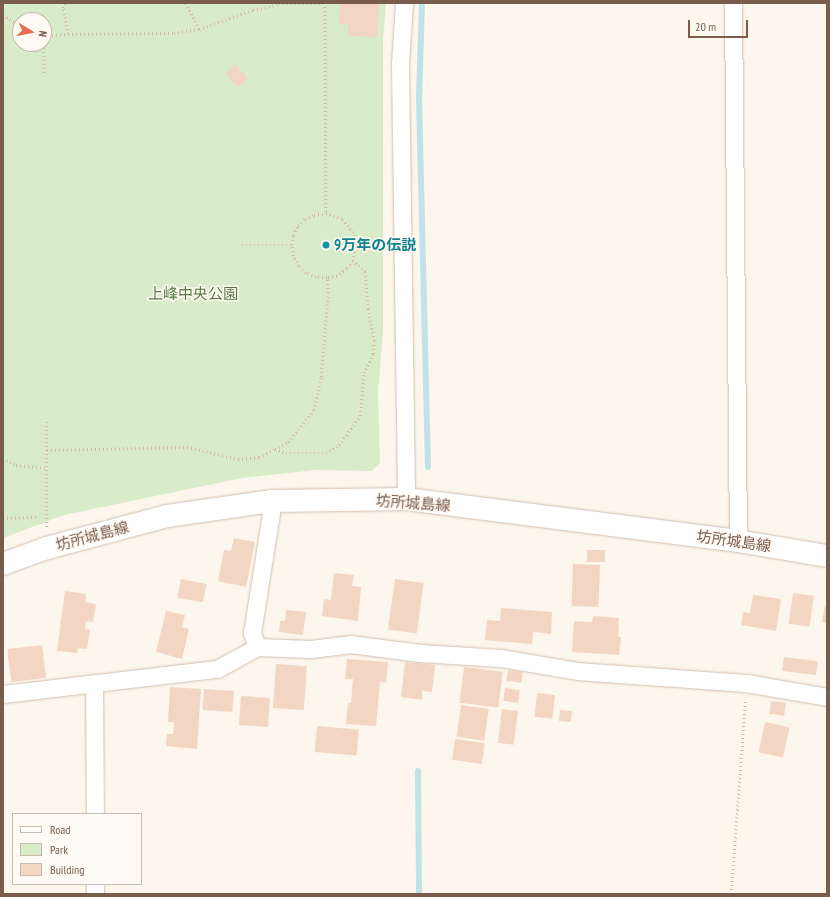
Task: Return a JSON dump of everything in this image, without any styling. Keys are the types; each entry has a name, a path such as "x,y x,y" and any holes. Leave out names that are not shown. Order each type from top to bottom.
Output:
{"main road":[{"name":"坊所城島線","path":"3,564 47,548 168,516 272,501 406,499 738,541 827,556"}],"street":[{"path":"404,3 400,63 406,499"},
{"path":"734,3 738,541"},
{"path":"257,647 252,633 272,501"},
{"path":"3,694 217,669 257,647 311,649 350,644 420,653 501,658 577,671 746,683 827,697"},
{"path":"94,683 95,813"}],"path":[{"path":"65,3 63,8 68,34"},
{"path":"186,3 199,29"},
{"path":"52,35 174,33 199,29 253,10 279,4 325,3 326,213"},
{"path":"3,15 12,21"},
{"path":"44,52 44,76"},
{"path":"326,213 343,219 352,230 356,244 353,261 337,276 327,278 316,277 306,273 299,266 293,256 292,245 293,235 298,226 305,219 314,214 326,213"},
{"path":"356,244 402,243"},
{"path":"242,245 292,245"},
{"path":"275,449 286,453 326,453 339,445 360,416 364,373 373,354 374,341 368,309 365,272 353,261"},
{"path":"47,450 187,447 238,459 259,457 288,442 314,410 321,376 328,294 327,278"},
{"path":"47,422 47,548"},
{"path":"3,458 16,465 47,468"},
{"path":"3,518 36,517"},
{"path":"731,894 746,683"}],"green space":[{"name":"上峰中央公園","path":"3,3 386,3 383,40 383,332 378,391 380,463 372,471 315,470 242,478 64,515 3,538"}],"building":[{"path":"340,3 378,3 377,37 348,36 348,24 339,24"},
{"path":"235,64 248,78 238,87 225,74"},
{"path":"234,538 255,542 246,587 218,581 224,550 231,551"},
{"path":"587,550 605,550 605,562 587,562"},
{"path":"573,564 600,565 599,607 572,606"},
{"path":"334,573 354,575 352,586 361,587 358,621 322,616 324,599 331,600"},
{"path":"181,579 207,584 203,603 177,598"},
{"path":"395,579 424,583 417,634 388,630"},
{"path":"65,591 86,594 85,602 96,604 93,622 86,621 85,629 90,630 87,649 78,648 77,653 57,651"},
{"path":"793,593 814,596 809,627 789,624"},
{"path":"753,595 781,599 776,631 741,625 743,612 750,613"},
{"path":"825,606 827,606 827,623 822,622"},
{"path":"501,608 552,612 551,634 533,632 532,644 485,640 487,620 500,621"},
{"path":"286,610 306,612 303,635 279,632 280,621 285,621"},
{"path":"166,611 185,615 182,627 189,629 182,659 156,652"},
{"path":"593,616 619,618 618,637 621,637 619,655 572,652 574,621 592,622"},
{"path":"42,645 46,678 11,682 7,649"},
{"path":"784,657 818,661 816,675 782,671"},
{"path":"347,659 388,662 386,683 380,682 376,726 346,724 348,703 351,703 353,679 345,679"},
{"path":"405,662 435,665 432,692 422,691 422,700 401,697"},
{"path":"276,664 307,666 304,710 273,708"},
{"path":"464,667 503,672 498,707 460,703"},
{"path":"508,670 523,672 521,683 506,681"},
{"path":"170,687 201,689 197,749 166,746 167,734 173,734 174,722 168,722"},
{"path":"505,688 520,690 518,703 503,701"},
{"path":"204,689 234,691 232,712 203,710"},
{"path":"537,693 555,695 552,719 534,717"},
{"path":"241,696 270,698 268,727 239,725"},
{"path":"771,701 786,703 784,716 769,714"},
{"path":"461,705 489,709 484,741 457,737"},
{"path":"502,709 518,711 514,745 498,743"},
{"path":"560,710 572,711 571,722 559,721"},
{"path":"765,722 789,727 783,758 759,752"},
{"path":"317,726 359,730 357,756 315,752"},
{"path":"455,739 485,743 482,764 452,760"}],"waterway":[{"path":"422,3 419,99 428,467"},
{"path":"418,771 419,894"}],"place":[{"name":"9万年の伝説","path":"326,245"}]}
